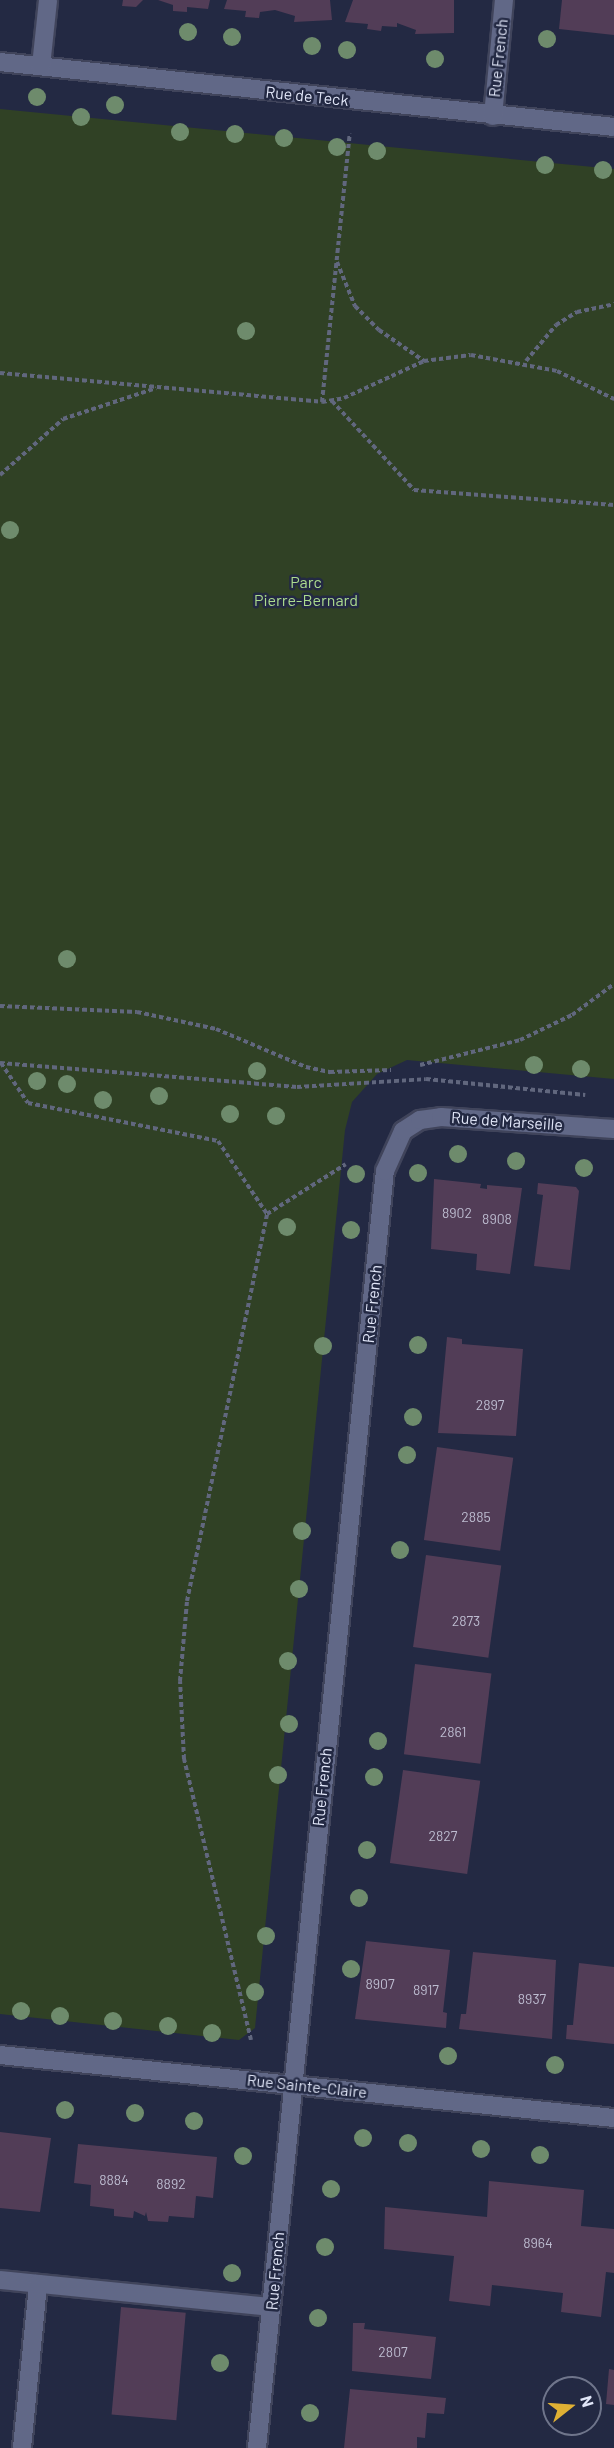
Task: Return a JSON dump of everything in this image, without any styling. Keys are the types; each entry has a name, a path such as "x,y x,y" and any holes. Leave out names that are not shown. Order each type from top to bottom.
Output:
{"street":[{"path":"41,66 48,0"},
{"name":"Rue French","path":"493,116 504,0"},
{"name":"Rue de Teck","path":"0,62 614,127"},
{"name":"Rue de Marseille","path":"403,1131 420,1120 441,1117 614,1129"},
{"name":"Rue French","path":"257,2448 385,1171 403,1131"},
{"name":"Rue Sainte-Claire","path":"0,2055 614,2118"},
{"path":"0,2280 271,2307"},
{"path":"22,2448 38,2284"}],"path":[{"path":"322,402 350,133"},
{"path":"337,261 356,306 379,330 424,361"},
{"path":"525,362 570,316 614,304"},
{"path":"0,373 322,402 332,401 424,361 471,355 525,362 588,383 614,399"},
{"path":"0,475 63,419 158,388"},
{"path":"332,401 414,490 614,505"},
{"path":"420,1065 520,1040 572,1015 614,984"},
{"path":"0,1006 137,1012 216,1029 306,1067 330,1072 391,1070"},
{"path":"0,1062 297,1087 426,1079 590,1096"},
{"path":"0,1062 28,1103 218,1141 267,1214 187,1601 180,1681 184,1759 251,2040"},
{"path":"267,1214 346,1164"}],"green space":[{"name":"Parc Pierre-Bernard","path":"0,109 614,169 614,1079 407,1060 377,1074 352,1102 345,1130 255,2028 239,2040 0,2014"}],"building":[{"path":"123,0 143,0 136,7 122,6"},
{"path":"158,0 210,0 208,9 187,7 187,12 173,11 173,5"},
{"path":"227,0 330,0 332,20 294,22 295,16 275,10 260,12 259,18 245,17 246,11 224,9"},
{"path":"353,0 454,0 454,33 415,34 416,30 397,23 397,27 382,26 381,31 367,29 368,24 345,22"},
{"path":"562,0 614,0 614,35 559,29"},
{"path":"434,1179 481,1184 480,1188 487,1189 487,1185 522,1188 510,1274 476,1270 477,1254 431,1249"},
{"path":"538,1183 576,1187 579,1191 570,1270 534,1266 543,1195 537,1194"},
{"path":"447,1337 462,1339 462,1344 523,1349 516,1436 438,1433"},
{"path":"437,1447 513,1458 500,1551 424,1540"},
{"path":"426,1555 501,1566 488,1658 413,1647"},
{"path":"415,1664 491,1673 480,1764 404,1754"},
{"path":"403,1770 480,1781 467,1874 390,1863"},
{"path":"366,1941 450,1950 443,2012 447,2013 446,2028 355,2019"},
{"path":"473,1952 556,1960 552,2039 459,2029 461,2014 466,2014"},
{"path":"579,1963 614,1967 614,2044 566,2039 567,2025 573,2025"},
{"path":"0,2132 51,2138 40,2212 0,2208"},
{"path":"78,2144 217,2157 213,2198 196,2196 194,2218 169,2216 168,2222 148,2221 146,2212 145,2216 134,2211 133,2218 114,2216 114,2209 90,2206 91,2185 74,2183"},
{"path":"489,2181 584,2190 581,2226 614,2229 614,2273 606,2272 601,2317 561,2312 563,2293 492,2285 490,2306 449,2301 454,2256 384,2249 385,2207 487,2217"},
{"path":"121,2307 186,2313 176,2420 112,2415"},
{"path":"353,2323 365,2323 364,2329 436,2337 431,2379 352,2371"},
{"path":"609,2369 614,2370 614,2405 606,2404"},
{"path":"350,2389 446,2398 444,2414 427,2413 425,2438 417,2437 417,2448 344,2448"}]}
